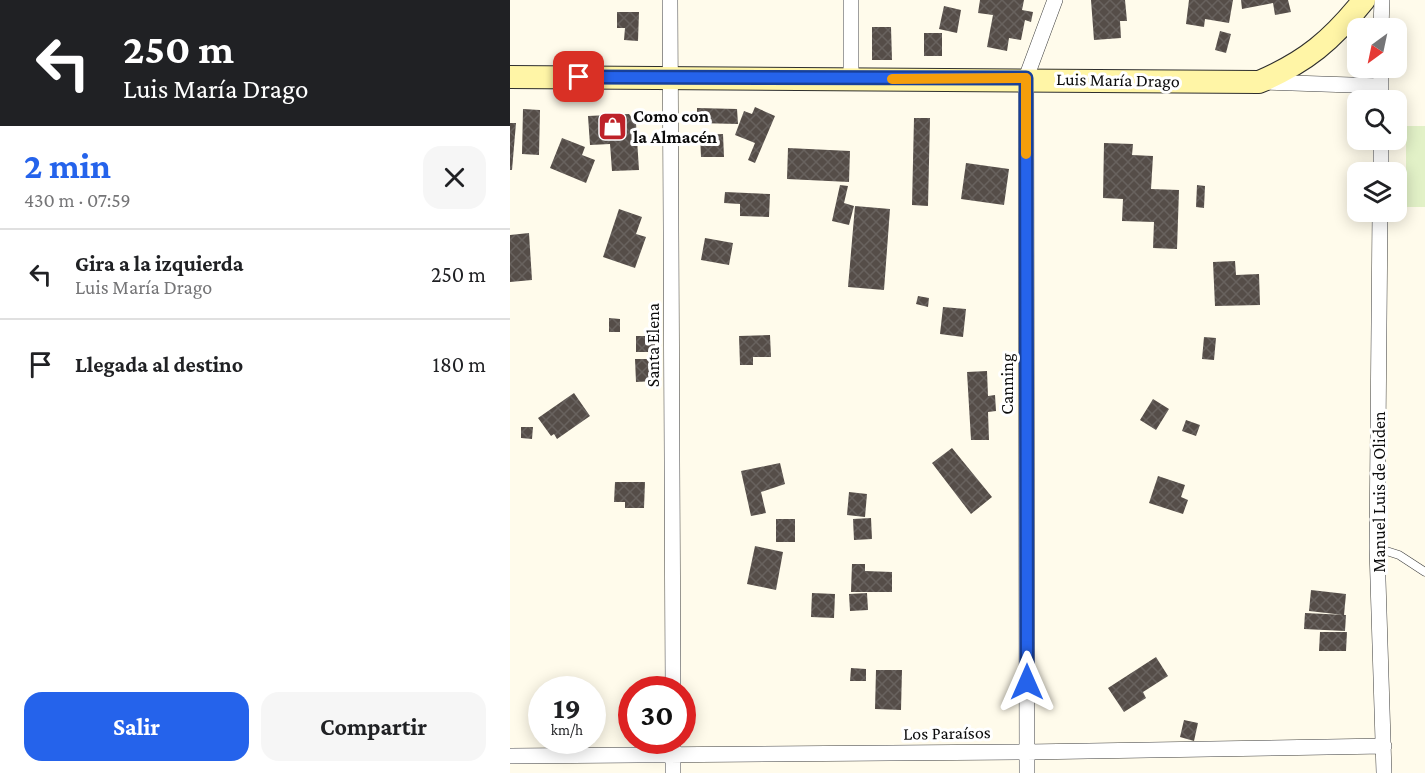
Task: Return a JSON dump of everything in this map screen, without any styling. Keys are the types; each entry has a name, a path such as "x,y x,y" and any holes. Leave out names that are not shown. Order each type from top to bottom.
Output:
{"main road":[{"path":"1259,82 1306,59 1325,44 1364,0"},
{"name":"Luis María Drago","path":"510,77 851,80 1026,78 1259,82"}],"street":[{"name":"Santa Elena","path":"670,0 673,676"},
{"path":"851,0 851,80"},
{"name":"Canning","path":"1027,773 1026,78 1055,0"},
{"path":"1382,0 1382,18"},
{"path":"1259,82 1347,91"},
{"name":"Manuel Luis de Oliden","path":"1380,222 1377,548 1384,773"},
{"name":"Los Paraísos","path":"696,748 1027,752 1384,746"},
{"name":"Los Paraísos","path":"510,756 618,751"},
{"path":"673,754 673,773"}],"lane":[{"path":"1377,548 1399,555 1425,572"}],"green space":[{"path":"1407,126 1425,126 1425,207 1407,207"}],"building":[{"path":"980,0 1024,0 1022,10 1033,12 1031,22 1025,20 1021,40 1009,38 1007,51 987,47 993,15 978,13"},
{"path":"1091,0 1125,0 1127,21 1120,21 1121,38 1094,40"},
{"path":"1189,0 1233,0 1229,23 1205,19 1204,27 1186,24"},
{"path":"1241,0 1288,0 1291,12 1275,15 1273,3 1242,9"},
{"path":"944,6 961,10 957,33 939,29"},
{"path":"617,12 639,12 638,41 624,40 625,28 617,28"},
{"path":"872,27 891,27 892,60 872,60"},
{"path":"1220,31 1231,34 1226,53 1215,50"},
{"path":"924,33 942,33 942,56 924,56"},
{"path":"755,107 775,116 755,163 748,160 755,143 735,135 744,111 752,114"},
{"path":"697,108 737,109 738,124 697,123"},
{"path":"523,109 540,110 539,155 522,154"},
{"path":"629,114 636,123 639,170 612,171 610,144 590,145 588,116"},
{"path":"914,118 930,118 928,206 912,205"},
{"path":"510,123 516,123 512,170 510,170"},
{"path":"723,134 724,157 701,157 700,135"},
{"path":"562,138 585,147 582,155 595,160 586,183 550,168"},
{"path":"1104,143 1133,144 1132,155 1153,156 1151,189 1179,190 1177,249 1153,248 1154,222 1122,221 1123,199 1103,198"},
{"path":"788,148 850,151 849,182 787,179"},
{"path":"966,163 1009,169 1004,205 961,199"},
{"path":"840,185 848,186 844,203 854,206 849,225 832,221"},
{"path":"1197,185 1205,186 1204,208 1196,207"},
{"path":"725,192 770,194 769,217 740,216 740,204 724,203"},
{"path":"855,206 890,209 884,290 848,287"},
{"path":"619,209 642,217 636,234 646,237 635,268 603,257"},
{"path":"529,233 532,280 510,282 510,235"},
{"path":"705,238 733,243 729,265 701,260"},
{"path":"1235,261 1236,275 1259,274 1260,305 1215,306 1213,262"},
{"path":"918,296 929,298 928,307 916,304"},
{"path":"943,307 966,309 963,337 940,334"},
{"path":"609,318 620,319 620,332 609,332"},
{"path":"770,335 771,357 753,357 753,365 740,365 739,336"},
{"path":"636,336 655,336 655,352 636,352"},
{"path":"1204,337 1216,338 1214,360 1202,359"},
{"path":"635,359 655,359 656,381 636,382"},
{"path":"987,371 988,396 995,395 996,411 988,412 989,440 971,440 967,372"},
{"path":"574,393 590,416 557,439 554,434 551,436 538,418"},
{"path":"1153,399 1169,409 1156,430 1140,420"},
{"path":"1186,420 1200,425 1196,436 1182,431"},
{"path":"521,427 533,427 532,439 521,438"},
{"path":"952,448 992,497 971,514 932,463"},
{"path":"780,463 785,484 761,492 766,513 751,516 741,471"},
{"path":"1158,476 1185,485 1181,497 1188,500 1183,514 1149,503"},
{"path":"615,482 645,482 644,508 625,508 625,502 614,502"},
{"path":"849,492 867,494 865,517 847,515"},
{"path":"871,518 872,539 854,540 853,519"},
{"path":"776,519 795,519 795,542 776,542"},
{"path":"755,546 783,552 776,590 747,584"},
{"path":"852,564 865,564 865,571 892,572 892,592 851,592"},
{"path":"1311,590 1346,594 1344,615 1309,611"},
{"path":"812,593 835,594 834,618 811,617"},
{"path":"867,593 868,610 850,611 849,594"},
{"path":"1305,613 1346,615 1345,631 1304,629"},
{"path":"1320,632 1347,632 1346,651 1319,651"},
{"path":"1156,657 1168,676 1143,692 1146,698 1124,712 1108,688"},
{"path":"851,668 866,669 866,681 850,681"},
{"path":"876,670 902,670 901,710 875,709"},
{"path":"1184,720 1198,723 1194,741 1180,737"}],"slow traffic":[{"path":"892,79 1026,78 1026,154"}],"place":[{"name":"Como con la Almacén","path":"612,126"}],"route":[{"path":"579,77 851,80 1026,78 1027,682"}]}
